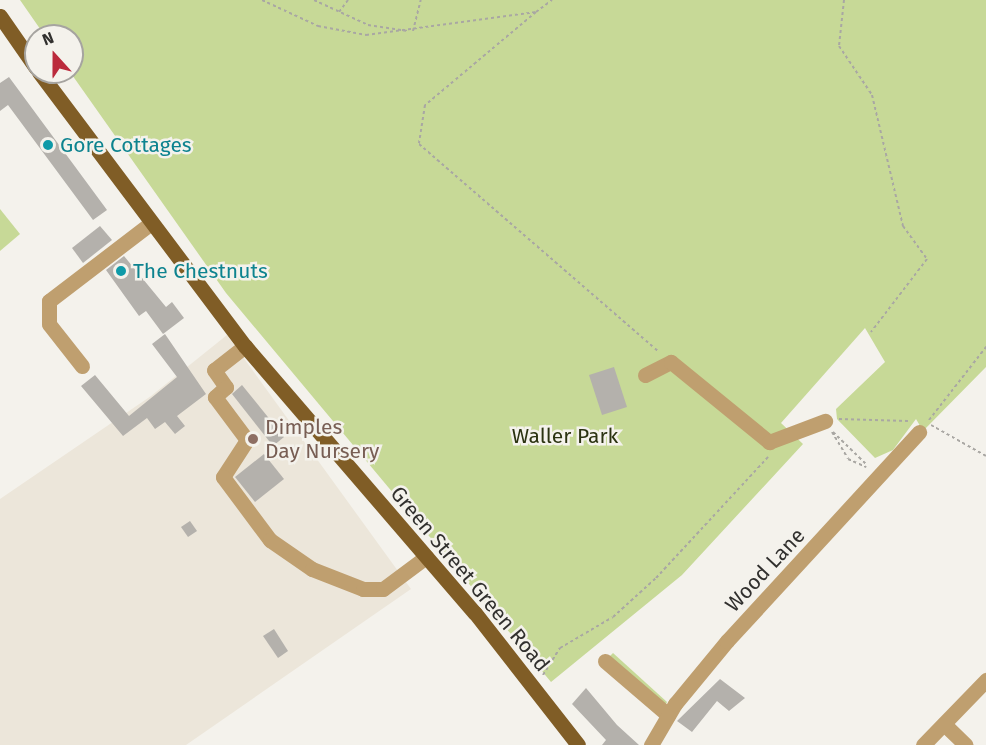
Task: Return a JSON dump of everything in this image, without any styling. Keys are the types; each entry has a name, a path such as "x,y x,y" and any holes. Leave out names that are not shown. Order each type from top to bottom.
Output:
{"main road":[{"path":"0,16 24,51"},
{"name":"Green Street Green Road","path":"48,84 245,346 426,557 579,745"}],"street":[{"path":"82,366 49,324 49,301 151,223"},
{"path":"245,346 214,370 226,387 215,397 247,440 223,477 225,484 270,540 312,569 363,589 383,589 400,579 426,557"},
{"path":"645,375 671,363 769,442 825,421"},
{"name":"Wood Lane","path":"651,745 668,716 726,641 921,425"},
{"path":"605,662 668,716"},
{"path":"923,745 986,680"},
{"path":"944,724 966,745"}],"path":[{"path":"262,0 341,33 414,32 536,12"},
{"path":"314,0 368,25 414,32"},
{"path":"339,12 348,0"},
{"path":"414,32 422,0"},
{"path":"552,0 425,105 419,144 671,363"},
{"path":"844,0 839,46 872,95 903,226 927,259 871,332"},
{"path":"921,425 986,347"},
{"path":"825,421 921,425 986,456"},
{"path":"825,421 848,459 880,473"},
{"path":"545,673 560,648 613,617 656,578 774,451 769,442"}],"shaded area":[{"path":"227,335 411,589 186,745 0,745 0,499 151,396"}],"green space":[{"name":"Waller Park","path":"20,0 986,0 986,367 923,431 916,419 893,450 875,458 837,419 836,409 885,362 865,328 781,423 803,444 682,575 551,682 226,293 78,84 84,84 84,24 37,24"},
{"path":"0,209 20,234 0,251"},
{"path":"613,653 667,702 665,706 609,657"}],"building":[{"path":"9,77 107,210 93,220 8,105 0,111 0,83"},
{"path":"100,226 112,240 83,263 72,248"},
{"path":"124,256 166,307 172,302 184,318 163,334 146,311 139,316 106,270"},
{"path":"165,334 206,394 177,416 185,426 175,434 165,422 155,429 147,418 123,436 81,386 95,375 129,416 177,377 152,344"},
{"path":"614,367 627,407 602,415 589,375"},
{"path":"242,385 284,437 273,446 232,394"},
{"path":"264,454 284,479 255,502 235,477"},
{"path":"190,521 197,531 188,537 181,527"},
{"path":"274,629 288,651 278,658 263,636"},
{"path":"720,679 745,698 729,711 717,701 692,732 677,721"},
{"path":"586,688 617,725 639,745 602,745 606,740 572,704"}],"place":[{"name":"Gore Cottages","path":"48,145"},
{"name":"The Chestnuts","path":"121,271"},
{"name":"Dimples Day Nursery","path":"253,439"}]}
